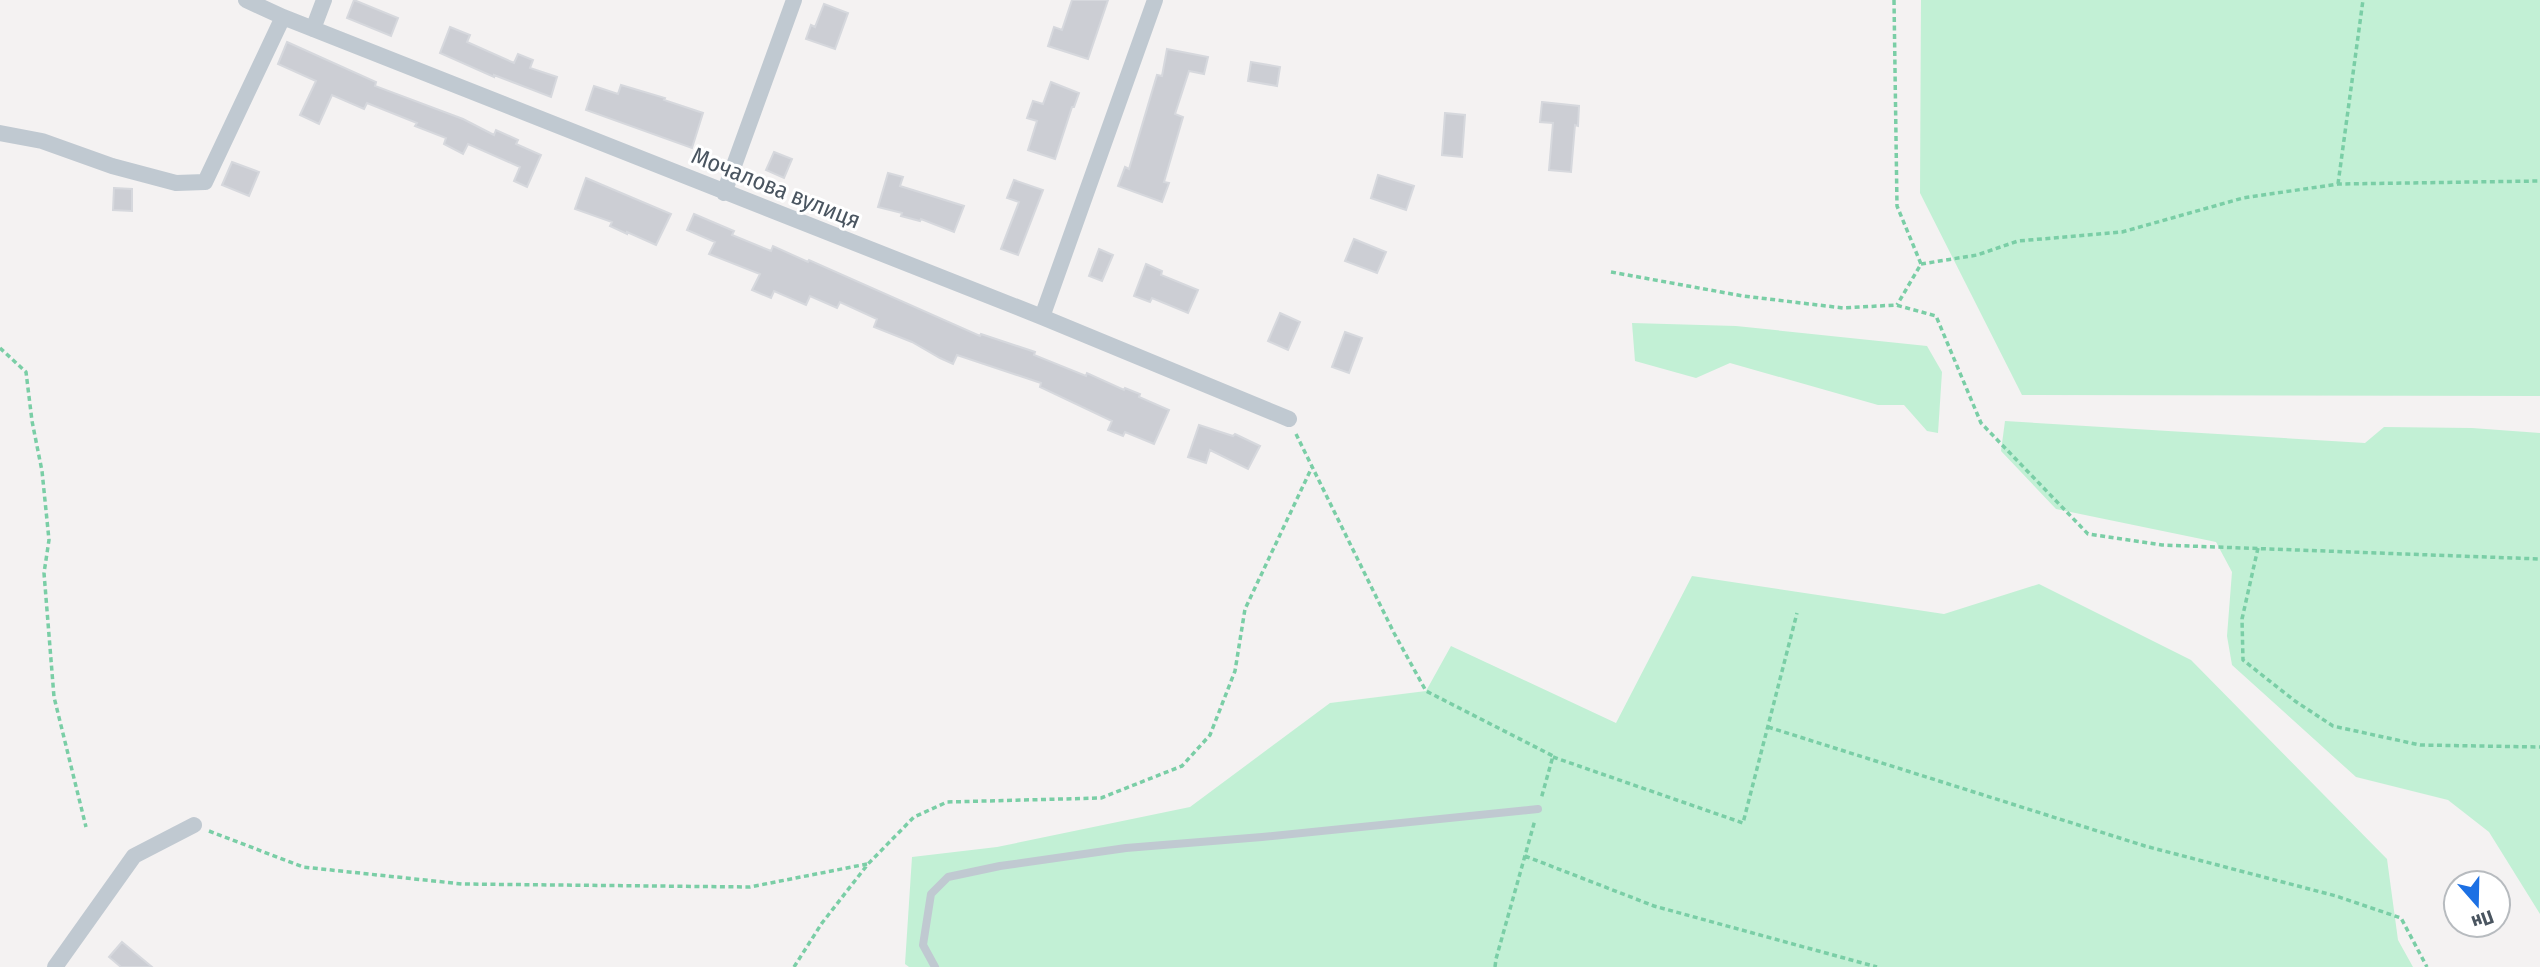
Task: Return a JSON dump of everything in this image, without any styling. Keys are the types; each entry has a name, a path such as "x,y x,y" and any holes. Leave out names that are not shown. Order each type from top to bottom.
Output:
{"street":[{"name":"Мочалова вулиця","path":"246,0 724,193 1042,317 1289,419"},
{"path":"313,29 324,0"},
{"path":"724,193 794,0"},
{"path":"1042,317 1155,0"},
{"path":"0,133 42,141 112,166 176,183 205,182 283,17"},
{"path":"55,967 134,856 194,825"}],"lane":[{"path":"935,967 923,945 930,894 948,877 1000,866 1126,848 1538,809"}],"path":[{"path":"1894,0 1896,206 1921,264"},
{"path":"2338,184 2363,0"},
{"path":"1896,305 1921,264 1978,255 2018,240 2122,232 2243,198 2338,184 2540,181"},
{"path":"1611,272 1742,296 1830,307 1896,305 1936,316 1981,423 2088,534 2162,545 2540,558"},
{"path":"0,348 26,372 42,471 49,540 44,573 54,697 86,827"},
{"path":"1289,419 1394,633 1426,691 1552,756 1743,823 1797,613"},
{"path":"794,967 822,923 868,864 914,817 947,802 1101,798 1182,766 1210,735 1235,671 1245,608 1312,467"},
{"path":"2258,548 2242,619 2243,660 2295,701 2333,726 2420,745 2540,747"},
{"path":"1768,727 2145,846 2336,896 2401,918 2427,967"},
{"path":"1495,967 1552,756"},
{"path":"194,825 303,867 462,884 750,887 868,864"},
{"path":"1524,856 1654,906 1877,967"}],"green space":[{"path":"1921,0 2540,0 2540,396 2022,395 1920,193"},
{"path":"1632,323 1736,326 1927,346 1942,372 1938,433 1927,431 1904,405 1878,405 1730,363 1696,378 1635,361"},
{"path":"2005,421 2365,443 2384,427 2472,428 2540,433 2540,914 2489,832 2448,800 2356,777 2232,665 2227,636 2232,572 2216,542 2056,509 2001,451"},
{"path":"1692,576 1944,614 2039,584 2191,660 2387,859 2398,940 2413,967 909,967 905,964 912,857 997,847 1190,807 1330,703 1426,691 1451,646 1616,723"}],"building":[{"path":"354,0 398,18 391,36 347,18"},
{"path":"1072,0 1108,0 1088,59 1048,46 1054,27 1062,30"},
{"path":"824,4 848,13 835,49 806,39 811,25 815,27"},
{"path":"450,27 470,35 467,42 514,63 518,54 533,60 530,68 557,77 551,97 494,77 440,53"},
{"path":"287,42 376,82 375,86 463,119 494,135 496,130 518,140 516,144 541,155 527,187 514,181 520,167 468,144 463,154 444,144 446,138 367,103 364,109 332,95 319,124 300,115 316,81 278,64"},
{"path":"1167,49 1208,57 1204,74 1189,71 1175,114 1183,117 1164,182 1169,183 1162,202 1118,186 1125,167 1129,169 1157,75 1162,76"},
{"path":"1251,62 1280,67 1277,86 1248,81"},
{"path":"1051,82 1079,93 1055,159 1028,150 1037,121 1027,118 1033,101 1043,104"},
{"path":"621,85 703,113 692,148 586,110 594,86 618,94"},
{"path":"1542,102 1579,106 1571,172 1549,170 1553,123 1540,122"},
{"path":"1445,113 1465,115 1462,157 1442,155"},
{"path":"774,152 792,159 784,178 766,170"},
{"path":"232,162 259,172 249,196 222,185"},
{"path":"888,173 903,177 900,186 964,206 954,232 878,207"},
{"path":"1378,175 1414,186 1406,210 1371,198"},
{"path":"586,178 671,214 656,245 610,226 612,222 575,209"},
{"path":"1014,180 1043,190 1018,255 1001,249 1019,202 1007,198"},
{"path":"114,188 132,189 132,211 113,210"},
{"path":"694,214 734,231 732,235 771,251 773,246 808,262 809,260 980,336 981,334 1035,352 1034,355 1086,376 1087,373 1124,390 1125,388 1140,394 1139,397 1169,410 1154,444 1125,432 1123,436 1108,430 1112,421 1040,387 1041,383 957,355 953,364 912,342 874,327 877,319 840,302 837,308 810,296 806,305 774,291 771,298 752,290 760,274 709,254 715,242 687,230"},
{"path":"1354,239 1386,252 1377,273 1345,261"},
{"path":"1099,249 1113,255 1102,281 1089,276"},
{"path":"1146,264 1162,271 1161,275 1198,290 1188,313 1152,298 1150,302 1134,296"},
{"path":"1280,313 1300,322 1288,350 1268,341"},
{"path":"1345,332 1362,338 1349,373 1332,367"},
{"path":"1199,425 1233,436 1235,434 1260,446 1248,469 1210,450 1206,463 1188,457"},
{"path":"122,942 152,967 121,967 109,957"}]}
